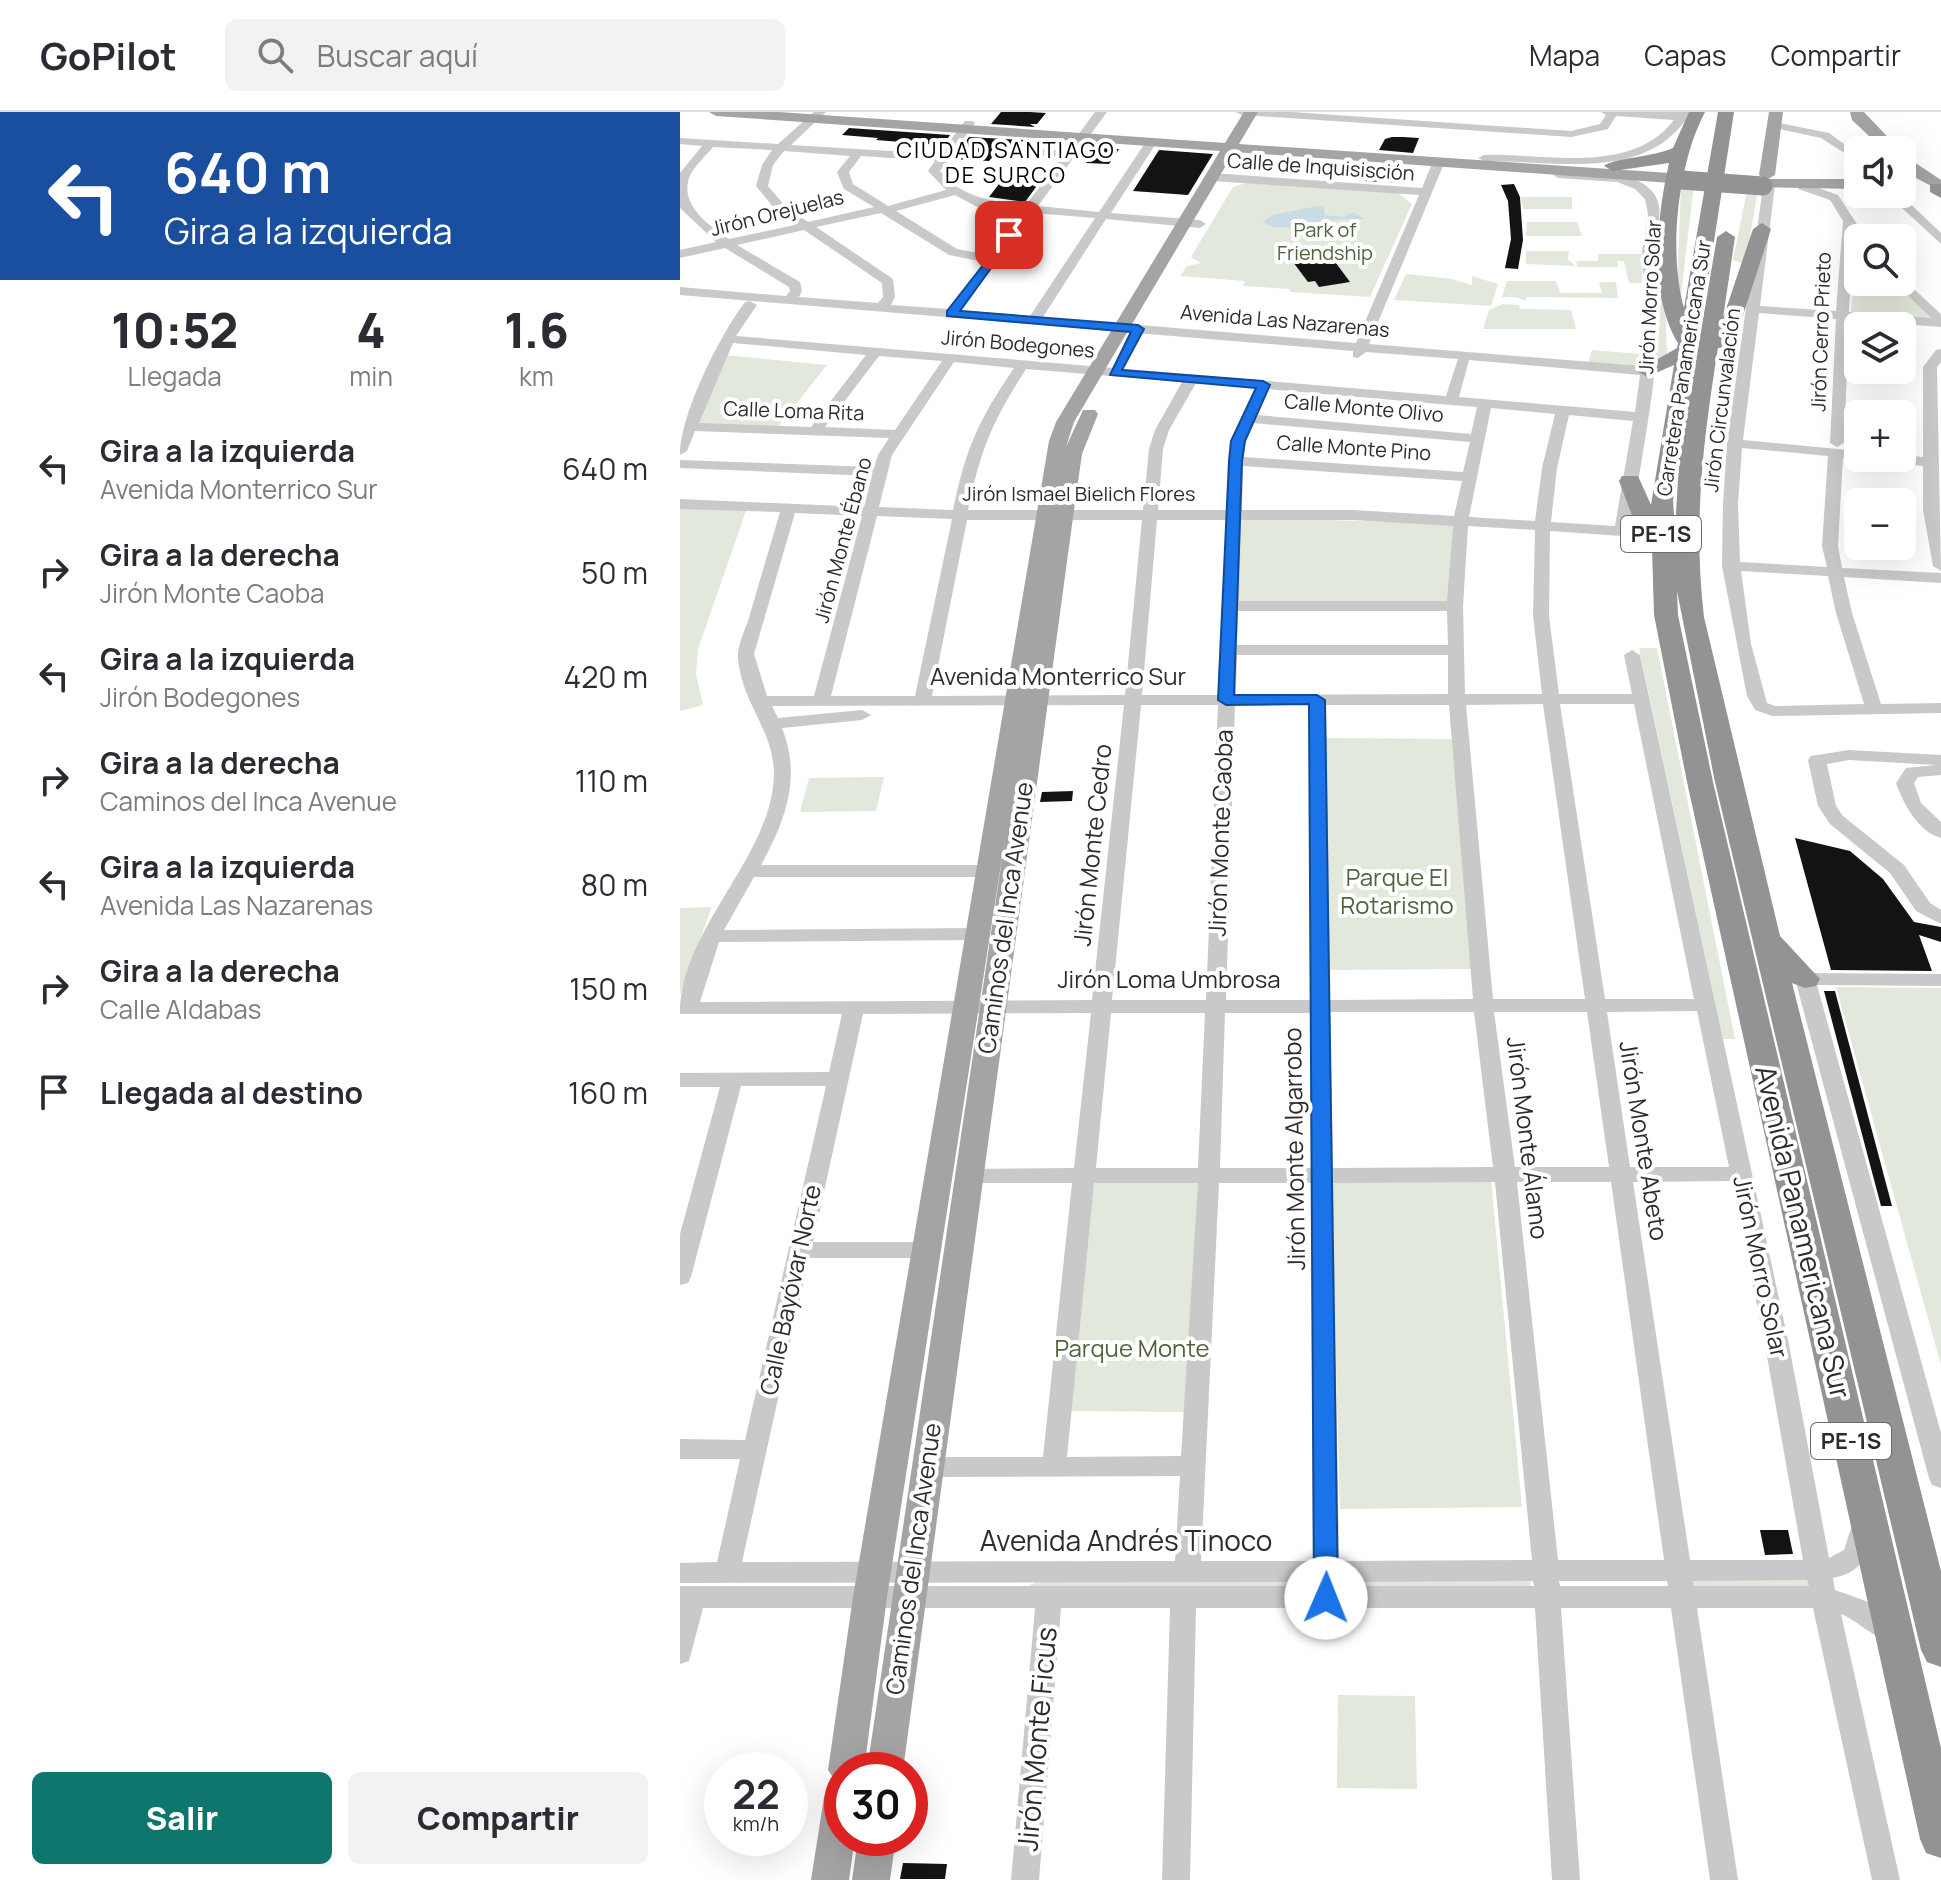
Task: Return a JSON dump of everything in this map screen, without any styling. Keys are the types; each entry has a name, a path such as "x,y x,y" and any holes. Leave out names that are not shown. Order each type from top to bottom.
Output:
{"highway":[{"name":"Carretera Panamericana Sur","path":"1726,112 1664,485 1662,564 1677,674 1754,946"},
{"name":"Carretera Panamericana Sur","path":"1744,112 1686,502 1690,603 1721,754 1754,946"},
{"path":"1646,374 1686,348 1671,295 1672,207 1681,177 1680,151 1688,114"},
{"path":"1610,158 1659,161 1680,151"},
{"path":"1610,158 1654,185 1672,207"},
{"path":"1681,177 1765,183"},
{"path":"1652,221 1672,207"},
{"path":"1699,404 1719,359 1762,229"},
{"path":"1630,481 1662,564"},
{"path":"1754,946 1805,979"},
{"name":"Avenida Panamericana Sur","path":"1754,946 1867,1510 1941,1839"},
{"name":"Avenida Panamericana Sur","path":"1754,946 1941,1650"}],"main road":[{"path":"716,112 817,115 1238,144"},
{"path":"796,112 817,115"},
{"name":"Caminos del Inca Avenue","path":"849,1752 926,1250 979,1007 1054,515 1077,439 1105,372 1258,112"},
{"path":"1854,114 1878,136"},
{"path":"1775,118 1765,183 1844,185"},
{"path":"1083,134 1151,142 1442,152 1484,158 1610,158 1681,177"},
{"path":"1442,152 1521,167 1610,158"},
{"path":"1916,180 1940,192"},
{"name":"Caminos del Inca Avenue","path":"887,1752 969,1176 979,1007 977,934 987,871 1025,707"},
{"path":"830,1880 833,1856"},
{"path":"871,1880 874,1856"}],"street":[{"path":"952,314 1101,112"},
{"path":"1242,112 1341,115 1458,127 1583,133 1604,127 1613,112"},
{"path":"1359,350 1442,152 1469,112"},
{"path":"1607,112 1688,114"},
{"path":"1583,133 1610,158 1655,145 1688,114"},
{"path":"817,115 766,167 762,186 772,202 888,282 889,297 882,308"},
{"path":"1775,118 1825,135 1844,149"},
{"path":"967,126 934,171 955,191 983,205 1192,223"},
{"path":"680,141 941,158"},
{"path":"1034,320 1105,217 1151,142"},
{"path":"710,143 683,170 683,200 694,218 795,285 796,291 790,300"},
{"path":"1019,151 1068,154"},
{"path":"858,153 847,164 842,177 848,186 953,252 991,259"},
{"name":"Jirón Morro Solar","path":"1521,167 1636,186 1650,198 1654,210 1648,250 1652,317 1622,531"},
{"name":"Calle de Inquisisción","path":"1218,178 1427,192"},
{"name":"Jirón Circunvalación","path":"1765,183 1728,518 1730,566 1742,650 1755,696 1767,710 1875,711"},
{"path":"1799,183 1828,194 1837,202 1847,223"},
{"name":"Jirón Orejuelas","path":"680,254 731,245 955,191"},
{"path":"1837,202 1844,192"},
{"path":"1908,208 1941,240"},
{"path":"680,221 694,218"},
{"name":"Avenida Las Nazarenas","path":"682,295 790,300 1034,320 1128,332"},
{"name":"Avenida Las Nazarenas","path":"682,295 750,305 1646,374"},
{"name":"Jirón Cerro Prieto","path":"1846,296 1830,505 1830,546 1875,711"},
{"path":"1916,296 1941,322"},
{"path":"680,451 728,339 750,305"},
{"path":"1753,309 1941,322"},
{"name":"Jirón Bodegones","path":"728,339 1640,417"},
{"name":"Avenida Las Nazarenas","path":"1359,350 1463,362 1646,374"},
{"path":"815,431 875,352"},
{"path":"1941,353 1930,367 1931,510 1941,566"},
{"name":"Jirón Monte Ébano","path":"821,701 880,472 897,434 950,359"},
{"path":"1451,401 1463,362"},
{"path":"922,702 958,515 979,434 1022,365"},
{"name":"Jirón Monte Cedro","path":"1054,1466 1133,707 1156,449 1162,430 1191,379"},
{"name":"Jirón Monte Caoba","path":"1176,1880 1184,1586 1188,1563 1209,1173 1236,461 1247,418 1263,385"},
{"name":"Jirón Monte Álamo","path":"1485,403 1461,520 1455,606 1457,706 1483,1005 1506,1173 1546,1585 1566,1880"},
{"name":"Jirón Monte Abeto","path":"1563,410 1554,442 1542,526 1538,587 1550,705 1623,1173 1678,1584 1724,1880"},
{"name":"Calle Monte Olivo","path":"1247,418 1479,439"},
{"name":"Calle Loma Rita","path":"690,427 897,434"},
{"path":"1735,438 1844,451"},
{"path":"1836,448 1844,447"},
{"path":"1916,453 1931,457"},
{"path":"1916,457 1931,457"},
{"name":"Calle Monte Pino","path":"1236,461 1304,463 1470,477"},
{"path":"680,464 880,472"},
{"name":"Jirón Ismael Bielich Flores","path":"680,504 958,515 1234,514 1461,520 1622,531"},
{"path":"684,1008 712,936 773,824 782,791 782,757 762,701 750,678 746,654 789,508"},
{"path":"1730,566 1941,578"},
{"path":"1229,606 1455,606"},
{"path":"1227,650 1455,650"},
{"name":"Jirón Morro Solar","path":"1632,655 1741,1174 1818,1570 1886,1880"},
{"name":"Avenida Monterrico Sur","path":"762,701 922,702 1025,707"},
{"name":"Avenida Monterrico Sur","path":"771,724 836,715 1025,707 1644,705"},
{"name":"Jirón Monte Algarrobo","path":"1317,706 1326,1585"},
{"path":"1875,711 1941,708"},
{"path":"1941,760 1849,755 1817,760 1827,806 1836,820 1897,869 1923,907 1941,918"},
{"path":"1941,770 1912,772 1905,783 1913,805 1941,832"},
{"path":"750,871 987,871"},
{"path":"712,936 977,934"},
{"path":"1941,980 1805,979 1941,1478"},
{"name":"Jirón Loma Umbrosa","path":"684,1008 1706,1005"},
{"name":"Calle Bayóvar Norte","path":"727,1573 854,1007"},
{"path":"680,1277 732,1079"},
{"path":"680,1080 837,1079"},
{"path":"969,1176 1741,1174"},
{"path":"800,1250 926,1250"},
{"path":"680,1449 755,1450"},
{"path":"927,1467 1193,1466"},
{"name":"Avenida Andrés Tinoco","path":"686,1597 872,1585 1678,1584 1839,1568 1856,1557 1867,1510"},
{"name":"Avenida Andrés Tinoco","path":"680,1573 727,1573 872,1585"},
{"name":"Avenida Andrés Tinoco","path":"1678,1584 1825,1597 1866,1612 1895,1637"},
{"name":"Avenida Andrés Tinoco","path":"909,1585 1049,1598 1184,1586"},
{"path":"680,1653 686,1597"},
{"name":"Jirón Monte Ficus","path":"1025,1880 1049,1598"}],"green space":[{"name":"Park of Friendship","path":"1246,183 1398,193 1412,204 1370,297 1290,292 1290,289 1243,286 1245,281 1180,276 1187,266 1201,263 1191,257 1233,187"},
{"path":"1681,183 1694,184 1681,295 1677,293"},
{"path":"1758,190 1745,264 1733,260 1747,191"},
{"path":"1521,197 1572,197 1572,209 1523,209"},
{"path":"1662,220 1667,354 1660,359 1654,356 1655,226"},
{"path":"1527,222 1577,222 1582,236 1526,236"},
{"path":"1526,251 1569,251 1568,259 1575,266 1526,264"},
{"path":"1598,254 1642,254 1642,283 1629,283 1624,261 1617,261 1618,267 1578,267 1576,261 1598,261"},
{"path":"1406,274 1452,279 1472,285 1472,276 1498,284 1491,306 1394,300"},
{"path":"1507,281 1556,281 1560,293 1602,293 1599,282 1616,282 1618,298 1526,297 1526,301 1502,297"},
{"path":"1852,296 1909,296 1931,319 1916,318 1916,312 1851,312"},
{"path":"1503,304 1519,305 1520,309 1571,310 1576,329 1483,329 1489,310"},
{"path":"1592,350 1642,354 1637,366 1588,363"},
{"path":"725,355 827,365 777,428 695,425"},
{"path":"680,506 747,508 698,649 696,674 703,705 680,711"},
{"path":"1239,518 1453,523 1449,603 1237,603"},
{"path":"1639,648 1657,648 1735,1039 1723,1039"},
{"name":"Parque El Rotarismo","path":"1324,738 1456,739 1474,969 1328,970"},
{"path":"884,777 876,811 800,812 809,778"},
{"path":"680,908 711,909 680,995"},
{"path":"1836,987 1941,988 1941,1365"},
{"name":"Parque Monte","path":"1090,1179 1199,1179 1185,1412 1070,1411"},
{"path":"1331,1180 1491,1180 1522,1507 1340,1509"},
{"path":"1317,1573 1318,1597 941,1587 1028,1586 1052,1575"},
{"path":"1689,1573 1807,1573 1812,1595 1692,1595"},
{"path":"1530,1574 1531,1595 1341,1596 1341,1575"},
{"path":"1338,1695 1415,1696 1417,1789 1337,1788"}],"water":[{"path":"1318,206 1324,208 1325,215 1344,217 1353,212 1365,219 1324,220 1305,228 1273,227 1263,222 1272,215"}],"building":[{"path":"1001,112 1046,113 1037,124 1030,124 1035,127 991,124"},
{"path":"849,128 950,135 943,145 926,144 842,135"},
{"path":"969,137 1024,140 1010,151 999,150 989,161 953,159"},
{"path":"1419,138 1413,153 1379,150 1385,139"},
{"path":"1096,148 1119,149 1109,164 1086,163"},
{"path":"1159,150 1213,154 1188,195 1133,191"},
{"path":"1372,165 1412,168 1406,183 1365,181"},
{"path":"1002,180 1039,183 1025,202 989,197"},
{"path":"1514,184 1520,197 1523,240 1518,269 1505,268 1511,239 1508,201 1501,185"},
{"path":"1333,259 1350,282 1319,287 1315,281 1308,282 1293,262"},
{"path":"1073,791 1072,801 1040,802 1042,792"},
{"path":"1795,838 1850,851 1883,879 1914,922 1941,927 1941,942 1919,935 1932,971 1831,970"},
{"path":"1824,991 1835,991 1892,1206 1881,1206"},
{"path":"1760,1530 1788,1530 1793,1554 1765,1555"},
{"path":"903,1863 947,1864 945,1879 900,1879"}],"district":[{"name":"CIUDAD SANTIAGO DE SURCO","path":"1006,162"}],"route":[{"path":"1009,235 952,314 1138,329 1114,373 1263,385 1238,441 1226,700 1317,700 1326,1598"}]}
